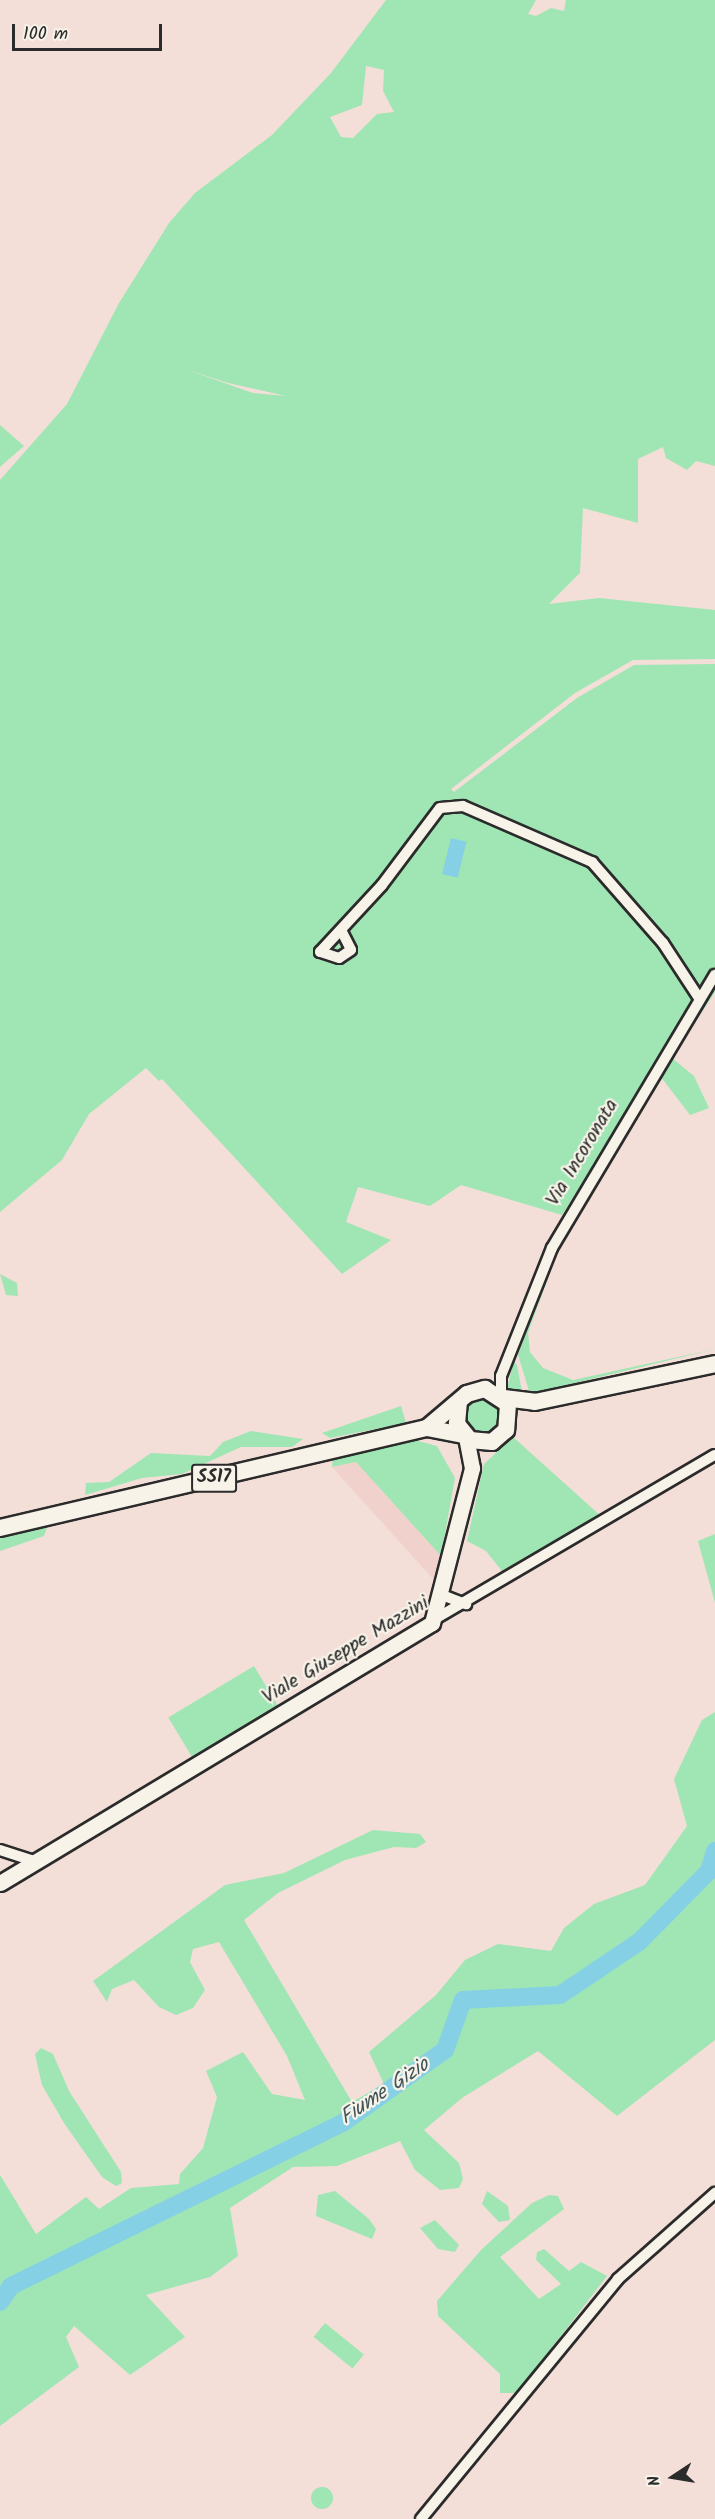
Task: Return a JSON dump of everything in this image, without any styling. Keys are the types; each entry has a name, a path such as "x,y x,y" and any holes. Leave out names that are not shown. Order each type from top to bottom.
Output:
{"main road":[{"path":"634,1379 715,1354"},
{"path":"435,1619 472,1468 465,1436 456,1420 459,1403 481,1389 502,1397 535,1402 634,1379 715,1364"},
{"path":"502,1397 509,1423"},
{"path":"472,1468 509,1423 535,1402"},
{"name":"SS17","path":"428,1428 459,1403"},
{"name":"SS17","path":"0,1528 428,1428 465,1436"},
{"path":"465,1436 495,1440"},
{"name":"Viale Giuseppe Mazzini","path":"0,1883 435,1619"}],"street":[{"path":"341,930 440,808 463,806 592,862 663,943 699,998"},
{"name":"Via Incoronata","path":"502,1397 507,1364 552,1248 699,998 715,975"},
{"name":"Via Incoronata","path":"481,1389 507,1364"},
{"name":"Viale Giuseppe Mazzini","path":"435,1619 466,1604 715,1455"},
{"path":"442,1595 466,1604"},
{"path":"0,1850 34,1861"},
{"path":"420,2519 618,2279 715,2193"}],"shaded area":[{"path":"356,1462 441,1556 435,1581 332,1467"}],"green space":[{"path":"386,0 536,0 528,14 536,16 551,8 564,11 566,0 715,0 715,466 696,461 687,470 666,458 663,447 638,459 638,523 583,508 580,573 549,604 599,598 715,610 715,659 633,660 575,693 451,789 454,792 577,698 634,665 715,664 715,975 562,1215 461,1185 430,1206 358,1187 346,1222 391,1240 342,1274 162,1079 159,1081 146,1068 89,1114 62,1160 0,1212 0,480 67,404 119,303 169,223 195,193 272,135 331,73","holes":["366,66 384,70 383,91 394,112 377,114 353,138 341,137 330,117 362,105","185,369 228,383 286,396 253,393"]},
{"path":"0,425 24,446 0,467"},
{"path":"715,982 715,992 672,1058 694,1076 709,1108 690,1115 661,1077 557,1253 528,1333 530,1352 543,1368 573,1380 715,1349 530,1394 518,1355 555,1251"},
{"path":"0,1274 17,1283 18,1296 6,1295"},
{"path":"514,1361 517,1365 523,1397 507,1388"},
{"path":"475,1395 498,1400 504,1423 488,1437 468,1431 462,1411"},
{"path":"401,1406 406,1423 330,1438 322,1433"},
{"path":"251,1431 303,1439 292,1447 241,1447 182,1474 142,1478 85,1495 86,1483 109,1482 151,1453 210,1456 223,1442"},
{"path":"513,1437 602,1517 505,1575 486,1551 467,1541 484,1464"},
{"path":"407,1438 437,1446 455,1478 441,1556 356,1462 332,1467 333,1457"},
{"path":"49,1522 44,1536 0,1551 0,1533"},
{"path":"715,1534 715,1603 698,1541"},
{"path":"254,1666 279,1707 193,1759 168,1718"},
{"path":"715,1712 715,2040 617,2116 538,2051 462,2098 424,2130 459,2163 463,2179 459,2188 440,2190 415,2170 400,2141 337,2166 293,2167 230,2208 238,2256 210,2277 146,2295 185,2337 130,2375 74,2326 66,2337 79,2367 0,2426 0,2175 36,2234 86,2197 99,2209 131,2188 179,2184 180,2174 203,2148 217,2097 206,2071 243,2052 272,2094 305,2100 287,2056 219,1942 193,1949 190,1962 205,1990 193,2008 176,2015 159,2007 134,1980 112,1989 107,2002 93,1981 225,1885 284,1873 373,1830 420,1834 426,1842 416,1848 394,1847 345,1860 278,1893 244,1920 352,2102 384,2084 369,2052 436,1995 465,1960 498,1944 551,1951 564,1928 594,1904 645,1885 687,1826 674,1779 702,1720"},
{"path":"41,2048 53,2054 69,2091 121,2172 122,2183 116,2186 102,2177 64,2123 42,2085 35,2054"},
{"path":"335,2191 369,2219 376,2229 372,2239 316,2216 318,2195"},
{"path":"487,2191 508,2206 510,2220 499,2222 482,2204"},
{"path":"549,2195 558,2196 564,2209 500,2257 539,2299 561,2284 536,2260 537,2252 544,2249 569,2271 581,2262 607,2276 517,2393 500,2393 500,2374 438,2316 437,2301 481,2250 532,2203"},
{"path":"435,2220 459,2245 455,2252 438,2249 420,2228"},
{"path":"325,2323 364,2354 353,2368 314,2337"},
{"path":"322,2487 330,2490 333,2498 330,2506 322,2509 314,2506 311,2498 314,2490"}],"water":[{"path":"451,838 467,842 458,878 442,874"}],"waterway":[{"name":"Fiume Gizio","path":"0,2302 11,2286 344,2122 445,2050 463,2000 560,1995 639,1942 709,1871 715,1851"}]}
